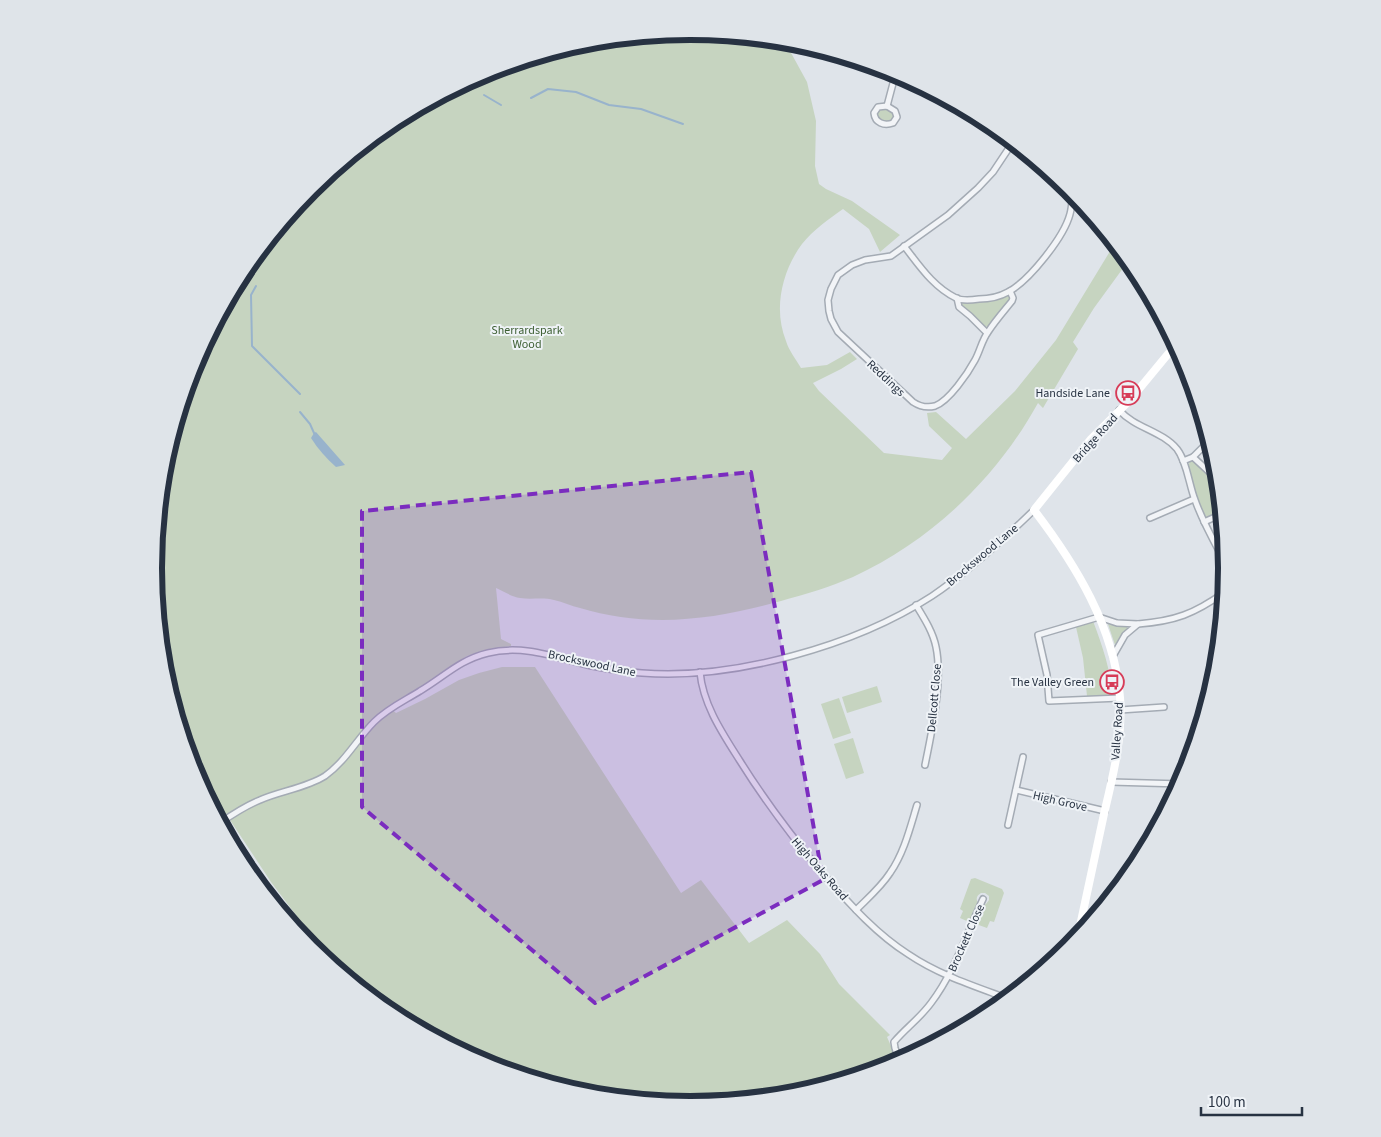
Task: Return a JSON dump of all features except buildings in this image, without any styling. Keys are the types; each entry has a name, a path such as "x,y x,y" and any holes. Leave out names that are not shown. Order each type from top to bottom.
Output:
{"main road":[{"name":"Bridge Road","path":"1034,510 1091,440 1130,400 1172,350"},
{"name":"Valley Road","path":"1034,510 1073,564 1099,617 1112,657 1120,698 1118,740 1111,782 1080,925"}],"street":[{"path":"887,106 894,80"},
{"path":"887,106 895,111 897,117 889,124 879,123 874,116 875,111 878,107 887,106"},
{"name":"Reddings","path":"1010,147 993,172 948,215 891,256 864,260 852,265 838,275 828,300 830,319 844,339 913,402 926,407 940,404 960,383 976,358 987,333 1012,301 1013,298 1010,291"},
{"path":"904,246 936,285 957,298 984,299 994,297 1010,291 1024,281 1035,269 1060,234 1070,215 1072,203"},
{"path":"957,298 959,307 987,333"},
{"path":"1119,410 1172,444 1180,454 1194,499 1218,548"},
{"path":"1183,461 1194,457 1204,446"},
{"path":"1194,457 1210,471"},
{"path":"1150,518 1194,499"},
{"name":"Brockswood Lane","path":"226,819 237,811 260,800 300,787 324,776 342,761 356,742 376,721 394,706 422,690 456,665 474,657 489,652 506,650 540,652 619,671 667,674 744,666 790,656 860,632 916,606 970,568 1034,510"},
{"path":"1204,522 1216,517"},
{"path":"1120,698 1049,701 1047,675 1038,635 1099,617 1117,623 1159,622 1188,614 1218,597"},
{"name":"Dellcott Close","path":"916,606 932,635 938,658 938,688 925,765"},
{"path":"1112,657 1121,641 1138,624"},
{"name":"High Oaks Road","path":"700,672 700,681 716,722 754,785 801,847 856,910 877,930 908,954 926,965 948,976 1001,996"},
{"path":"1120,710 1164,706"},
{"name":"High Grove","path":"1008,824 1023,757"},
{"path":"1111,782 1173,784"},
{"name":"High Grove","path":"1016,790 1105,811"},
{"path":"856,910 884,882 894,866 904,844 917,805"},
{"name":"Brockett Close","path":"897,1055 894,1042 927,1009 941,989 983,899"}],"highlighted area":[{"path":"751,472 823,880 595,1003 362,807 362,511"}],"green space":[{"name":"Sherrardspark Wood","path":"690,40 725,41 789,49 807,82 816,121 815,166 819,184 852,201 900,235 880,252 869,229 843,209 816,229 802,244 789,266 780,303 782,329 791,352 801,368 827,365 850,352 857,359 813,383 884,453 942,460 952,448 929,426 927,413 936,412 966,439 1015,391 1056,340 1111,249 1124,267 1094,308 1073,342 1078,349 1043,408 1038,403 1002,457 982,482 959,505 935,526 882,562 844,581 818,590 752,609 692,619 662,620 621,617 590,611 550,599 524,599 496,588 501,639 511,644 511,646 489,649 467,656 421,688 389,707 396,713 459,680 479,673 502,667 535,667 681,893 701,880 749,943 787,920 820,954 839,984 890,1035 887,1037 894,1053 859,1069 827,1079 794,1087 725,1096 656,1096 622,1092 587,1087 521,1069 488,1057 426,1026 369,988 342,966 314,939 271,882 230,820 227,822 217,802 202,771 190,738 172,672 167,637 163,603 163,534 172,465 180,432 202,366 217,335 233,304 271,247 293,220 342,171 397,129 426,111 488,80 554,58 587,50 656,41"},
{"path":"879,109 886,109 893,113 895,118 890,122 883,123 877,117 876,113"},
{"path":"1008,295 1010,299 989,326 985,327 961,304 963,302"},
{"path":"1193,461 1210,474 1216,515 1209,518 1203,513 1187,467"},
{"path":"1093,621 1106,658 1112,696 1087,696 1083,658 1076,627"},
{"path":"1108,624 1127,627 1115,645"},
{"path":"877,686 882,702 847,713 842,697"},
{"path":"839,698 851,733 833,739 821,704"},
{"path":"853,738 864,773 846,779 834,744"},
{"path":"975,878 1002,889 1004,893 994,922 990,921 987,928 975,922 982,906 989,900 989,896 985,893 977,896 978,903 969,922 960,918 963,911 960,909 971,879"}],"water":[{"path":"316,432 345,465 336,467 322,453 311,438"}],"waterway":[{"path":"531,98 548,89 576,92 609,105 641,109 683,124"},
{"path":"484,95 501,105"},
{"path":"256,286 251,295 252,346 300,394"},
{"path":"300,412 310,424 314,433"}],"place":[{"name":"Handside Lane","path":"1128,393"},
{"name":"The Valley Green","path":"1112,682"}]}
